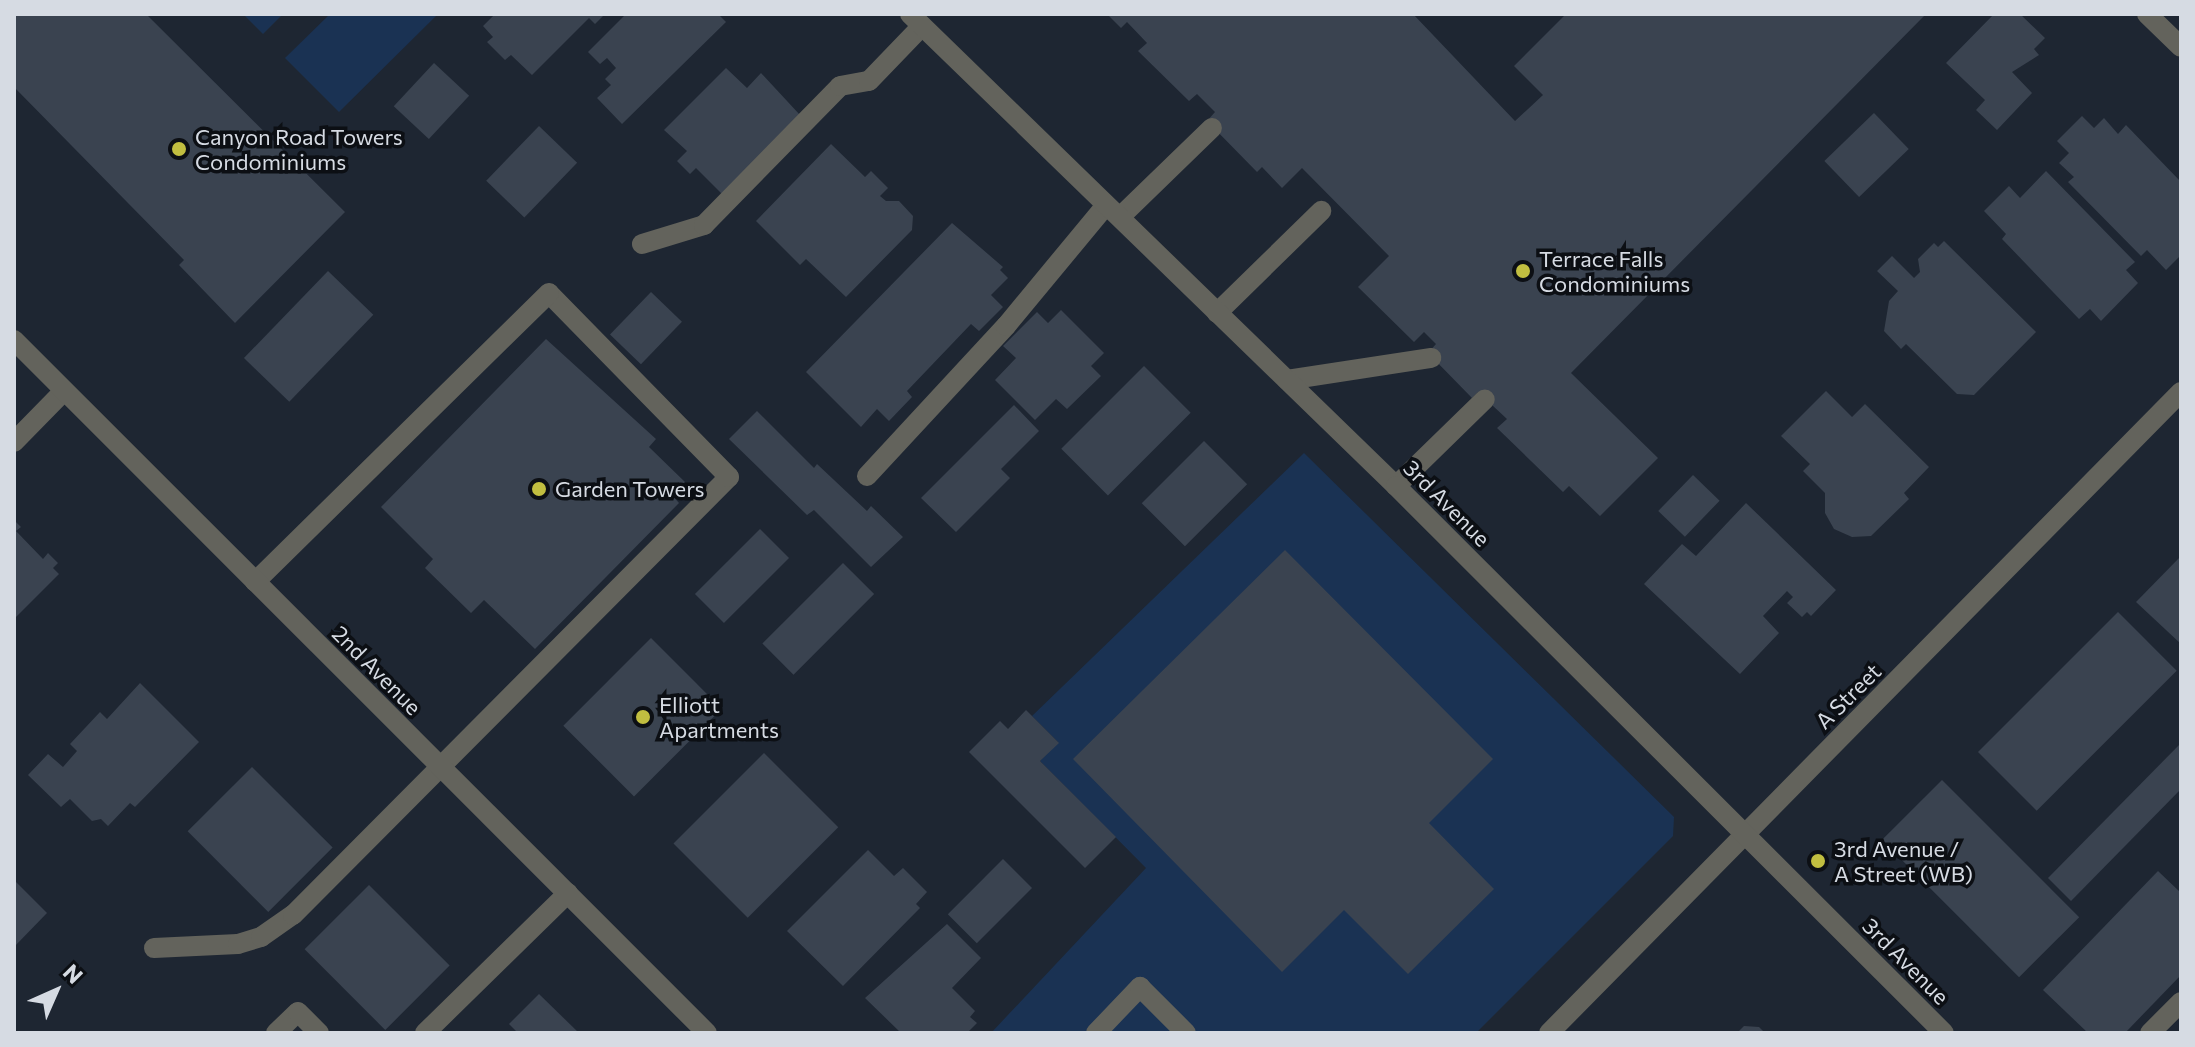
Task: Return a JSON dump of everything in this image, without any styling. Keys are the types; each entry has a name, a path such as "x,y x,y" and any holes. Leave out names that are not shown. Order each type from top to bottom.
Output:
{"street":[{"path":"2147,14 2181,47"},
{"path":"642,244 704,225 840,86 869,81 916,20"},
{"name":"3rd Avenue","path":"916,20 1396,486 1944,1033"},
{"path":"867,476 1113,211 1212,128"},
{"path":"1217,313 1321,211"},
{"path":"154,948 238,944 261,937 293,915 729,477 549,293 255,582"},
{"name":"2nd Avenue","path":"14,340 707,1033"},
{"path":"1287,380 1431,358"},
{"path":"14,442 64,391"},
{"name":"A Street","path":"1549,1033 2181,392"},
{"path":"1396,486 1485,399"},
{"path":"425,1033 568,893"},
{"path":"1096,1033 1140,987 1186,1033"},
{"path":"2150,1033 2181,1002"},
{"path":"276,1033 298,1012 319,1033"}],"shaded area":[{"path":"243,14 283,14 263,34"},
{"path":"330,14 438,14 339,112 285,58"},
{"path":"1304,453 1674,817 1673,836 1476,1033 991,1033 1146,868 1040,761 1058,742 1032,716"}],"building":[{"name":"Canyon Road Towers Condominiums","path":"14,14 146,14 345,212 235,323 179,265 184,260 14,87"},
{"path":"495,14 605,14 595,24 589,18 532,75 511,55 505,60 487,42 493,37 483,26"},
{"path":"626,14 718,14 726,22 622,124 597,98 611,85 605,79 616,68 607,58 600,64 588,52"},
{"name":"Terrace Falls Condominiums","path":"1107,14 1413,14 1515,121 1543,95 1514,66 1566,14 1926,14 1571,373 1658,458 1600,516 1569,486 1563,492 1497,428 1507,419 1478,392 1472,398 1428,353 1436,344 1424,332 1414,342 1358,287 1389,256 1302,168 1282,188 1262,167 1257,172 1207,121 1215,112 1197,94 1189,101 1138,51 1147,43 1127,22 1121,28"},
{"path":"1994,14 2020,14 2045,38 2034,49 2039,55 2012,72 2032,93 1997,130 1976,110 1985,100 1946,63"},
{"path":"434,63 469,96 429,139 394,106"},
{"path":"726,68 747,88 761,73 800,115 722,194 696,168 690,174 677,161 687,151 664,130"},
{"path":"1874,113 1909,149 1859,197 1824,161"},
{"path":"2082,116 2094,128 2104,118 2118,134 2126,125 2181,182 2181,255 2166,270 2147,250 2141,256 2068,182 2074,177 2059,163 2069,153 2057,141"},
{"path":"539,126 577,163 524,217 486,181"},
{"path":"831,144 865,177 871,171 888,188 880,196 886,201 899,201 913,216 912,230 846,297 806,259 800,265 756,221"},
{"path":"2046,171 2135,262 2126,270 2138,283 2101,321 2090,309 2079,319 2002,239 2006,234 1984,211 2009,186 2020,198"},
{"path":"952,223 1003,267 1000,270 1008,278 991,295 1003,307 979,331 971,324 907,391 912,397 889,421 877,409 861,427 806,372"},
{"path":"1944,241 2036,332 1974,395 1957,394 1906,344 1901,349 1884,331 1889,301 1898,291 1877,271 1892,256 1914,278 1920,272 1918,259 1934,243 1938,247"},
{"path":"328,271 373,315 289,402 244,358"},
{"path":"651,292 682,322 641,364 610,334"},
{"path":"1061,310 1104,353 1091,366 1101,376 1067,409 1056,399 1035,420 995,380 1016,358 1003,346 1037,312 1048,323"},
{"name":"Garden Towers","path":"546,339 656,439 649,447 685,482 672,495 679,503 535,649 484,600 471,613 425,568 433,559 381,507"},
{"path":"1144,366 1191,413 1108,495 1061,449"},
{"path":"1826,391 1852,417 1865,404 1929,467 1904,493 1909,499 1871,536 1852,537 1834,529 1825,513 1825,493 1803,471 1810,464 1781,436"},
{"path":"1014,405 1039,431 1001,469 1010,478 956,532 921,498"},
{"path":"757,411 814,468 817,464 867,511 871,506 903,537 871,567 814,510 807,515 729,439"},
{"path":"1204,441 1247,484 1185,546 1142,503"},
{"path":"1693,475 1720,501 1685,537 1658,511"},
{"path":"1746,503 1836,590 1811,616 1807,612 1802,617 1787,603 1793,597 1787,591 1763,616 1779,633 1740,674 1644,584 1682,544 1696,556"},
{"path":"14,520 21,527 16,531 43,559 48,553 58,563 53,568 59,574 14,619"},
{"path":"760,529 789,558 724,623 695,594"},
{"path":"1285,550 1493,759 1429,823 1494,889 1408,974 1344,910 1282,972 1073,759"},
{"path":"2181,556 2181,644 2136,602"},
{"path":"843,563 874,594 794,675 762,644"},
{"path":"2118,612 2177,671 2037,811 1978,752"},
{"name":"Elliott Apartments","path":"651,638 722,709 634,796 563,726"},
{"path":"140,683 199,742 135,807 130,803 108,826 101,819 92,821 70,799 61,807 28,775 48,754 63,767 77,751 70,744 100,712 107,719"},
{"path":"1026,710 1059,743 1040,761 1116,837 1085,868 969,752 1000,721 1008,729"},
{"path":"2181,743 2181,789 2071,901 2048,878"},
{"path":"764,753 838,827 748,918 673,844"},
{"path":"252,767 333,848 268,912 188,831"},
{"path":"1942,780 2079,917 2019,977 1882,840"},
{"path":"868,850 894,876 903,868 927,892 916,904 920,908 843,986 787,931"},
{"path":"1003,859 1032,888 977,943 948,914"},
{"path":"2158,871 2181,893 2181,975 2125,1033 2088,1033 2043,990"},
{"path":"14,880 47,913 14,947"},
{"path":"369,885 450,966 385,1030 305,949"},
{"path":"947,924 981,958 952,988 975,1011 970,1017 977,1023 967,1033 901,1033 865,998"},
{"path":"539,994 579,1033 518,1033 509,1024"},
{"path":"1744,1026 1759,1027 1765,1033 1737,1033"}],"place":[{"name":"Canyon Road Towers Condominiums","path":"179,149"},
{"name":"Terrace Falls Condominiums","path":"1523,271"},
{"name":"Garden Towers","path":"539,489"},
{"name":"Elliott Apartments","path":"643,717"},
{"name":"3rd Avenue / A Street (WB)","path":"1818,861"}]}
